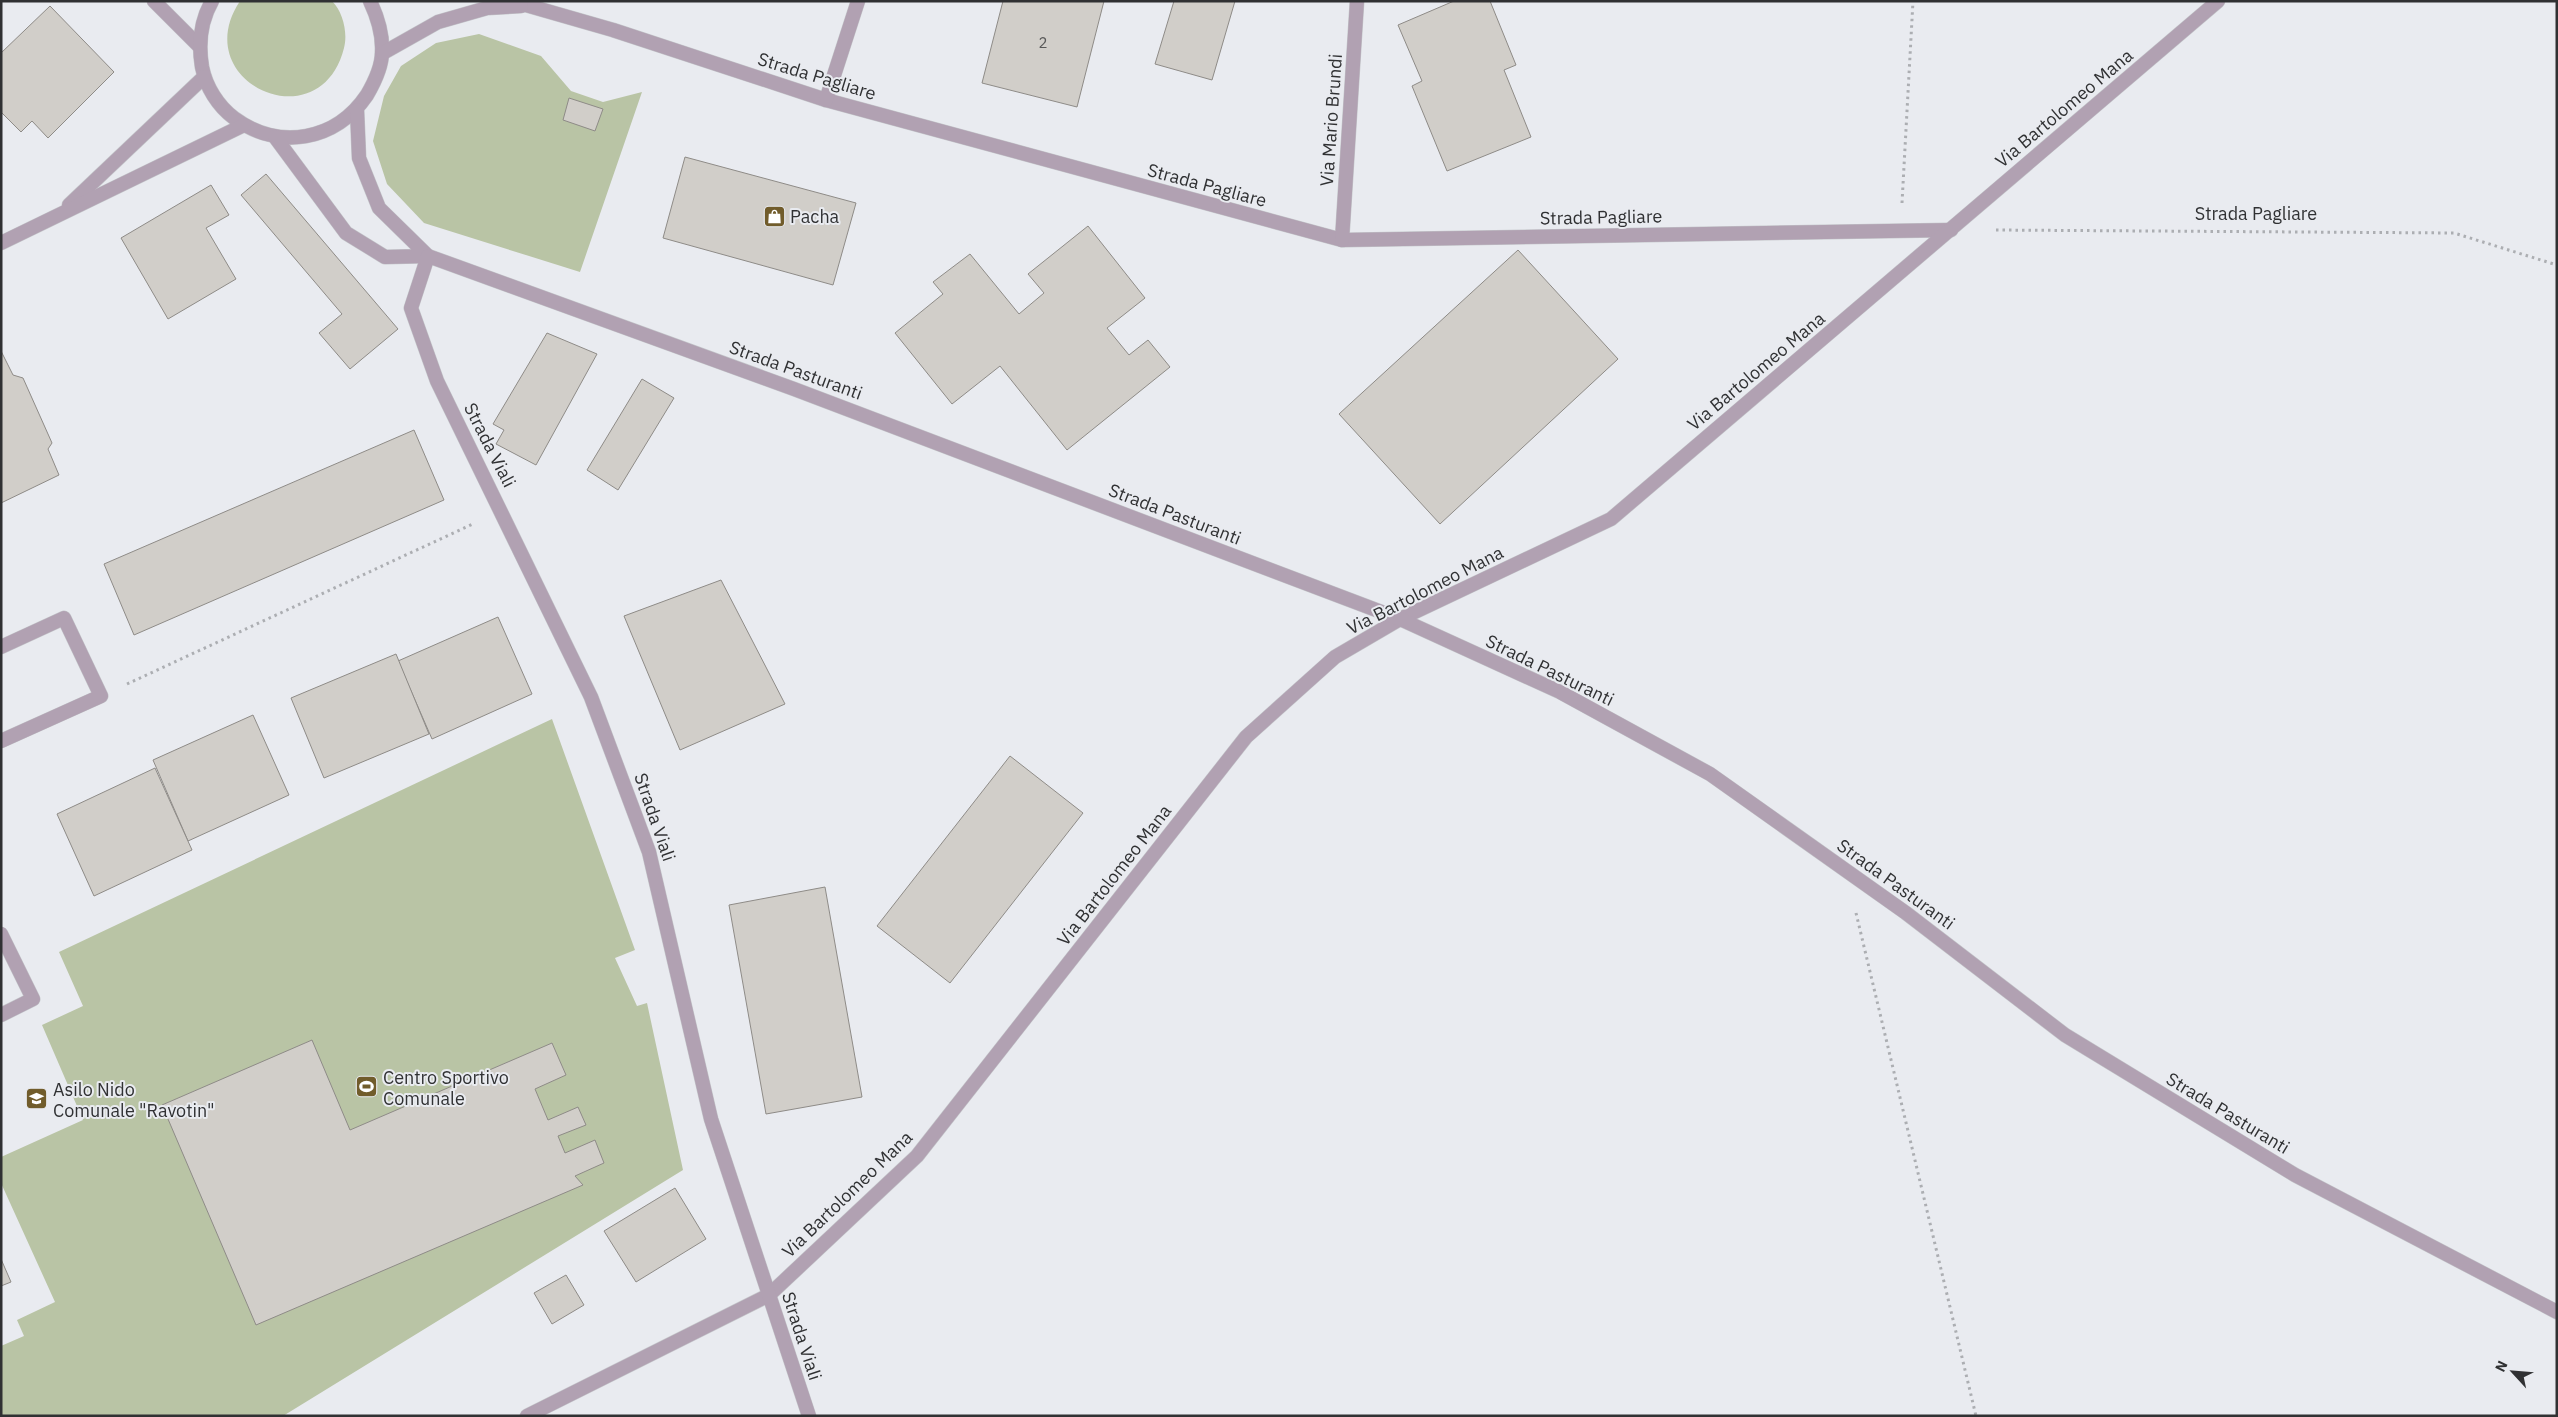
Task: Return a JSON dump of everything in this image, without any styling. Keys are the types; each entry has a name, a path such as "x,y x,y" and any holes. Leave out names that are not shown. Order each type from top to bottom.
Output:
{"street":[{"path":"154,1 199,46"},
{"path":"212,1 204,15 199,46 204,76 213,96 222,107 244,125 275,137 304,137 332,128 356,110 374,84 383,54 380,22 370,1"},
{"name":"Strada Pagliare","path":"512,1 613,30 826,100 1342,240 1950,230"},
{"path":"826,100 858,1"},
{"name":"Via Mario Brundi","path":"1342,240 1358,1"},
{"name":"Via Bartolomeo Mana","path":"527,1416 769,1295 917,1156 1246,737 1335,657 1400,620 1611,518 2218,1"},
{"name":"Strada Pagliare","path":"383,54 438,22 486,8 527,6"},
{"path":"60,214 204,76"},
{"name":"Strada Pasturanti","path":"356,110 359,158 379,208 428,256"},
{"path":"1,243 244,125"},
{"name":"Strada Pasturanti","path":"275,137 346,233 385,256 428,256 803,392 1400,620 1560,692 1710,774 1845,870 2065,1036 2295,1175 2557,1312"},
{"name":"Strada Viali","path":"428,256 411,308 437,381 591,697 650,852 710,1119 809,1416"},
{"path":"1,647 64,618 101,696 1,741"},
{"path":"1,934 33,999 1,1015"}],"path":[{"path":"1900,230 1914,1"},
{"name":"Strada Pagliare","path":"1950,230 2454,233 2557,265"},
{"path":"101,696 502,511"},
{"path":"1845,870 1976,1416"}],"green space":[{"path":"240,1 332,1 344,23 345,42 330,77 310,92 286,96 263,90 243,77 230,56 228,30"},
{"path":"479,34 541,56 571,91 603,102 642,92 580,272 424,223 387,184 373,141 384,96 401,66 436,43"},
{"name":"Centro Sportivo Comunale","path":"552,719 635,950 615,958 637,1006 647,1003 683,1170 283,1416 1,1416 1,1346 24,1336 17,1320 55,1302 1,1183 1,1157 83,1120 42,1025 83,1006 59,952"}],"building":[{"path":"1003,1 1104,1 1077,107 982,83"},
{"path":"1174,1 1235,1 1212,80 1155,64"},
{"path":"1454,1 1490,1 1516,65 1504,70 1531,137 1447,171 1412,86 1422,81 1398,25"},
{"path":"50,6 114,72 48,138 32,121 21,132 1,112 1,53"},
{"path":"569,98 603,109 595,131 563,120"},
{"path":"685,157 856,203 833,285 663,238"},
{"path":"266,174 398,329 350,369 319,333 342,314 241,195"},
{"path":"211,185 229,215 206,228 236,279 168,319 121,238"},
{"path":"1088,226 1145,298 1107,328 1129,355 1148,340 1170,367 1067,450 1000,366 952,404 895,333 943,294 933,282 970,254 1019,314 1044,293 1028,274"},
{"path":"1518,250 1618,359 1440,524 1339,414"},
{"path":"547,333 597,354 536,465 496,444 504,430 493,424"},
{"path":"1,351 13,375 23,378 52,443 48,449 59,475 1,503"},
{"path":"642,379 674,398 618,490 587,470"},
{"path":"414,430 444,500 134,635 104,564"},
{"path":"721,580 785,704 680,750 624,616"},
{"path":"498,617 532,694 432,739 398,661"},
{"path":"396,654 429,734 324,778 291,698"},
{"path":"253,715 289,795 188,841 153,760"},
{"path":"1010,756 1083,813 950,983 877,926"},
{"path":"155,768 192,850 94,896 57,814"},
{"path":"825,887 862,1097 766,1114 729,905"},
{"path":"312,1040 350,1130 552,1043 566,1075 535,1089 548,1120 578,1107 586,1125 558,1136 565,1153 595,1140 604,1163 575,1176 583,1185 256,1325 162,1105"},
{"path":"675,1188 706,1239 636,1282 604,1231"},
{"path":"1,1259 11,1282 1,1286"},
{"path":"566,1275 584,1305 552,1324 534,1293"}],"place":[{"name":"Pacha","path":"774,216"},
{"name":"Centro Sportivo Comunale","path":"367,1087"},
{"name":"Asilo Nido Comunale \"Ravotin\"","path":"37,1099"}]}
